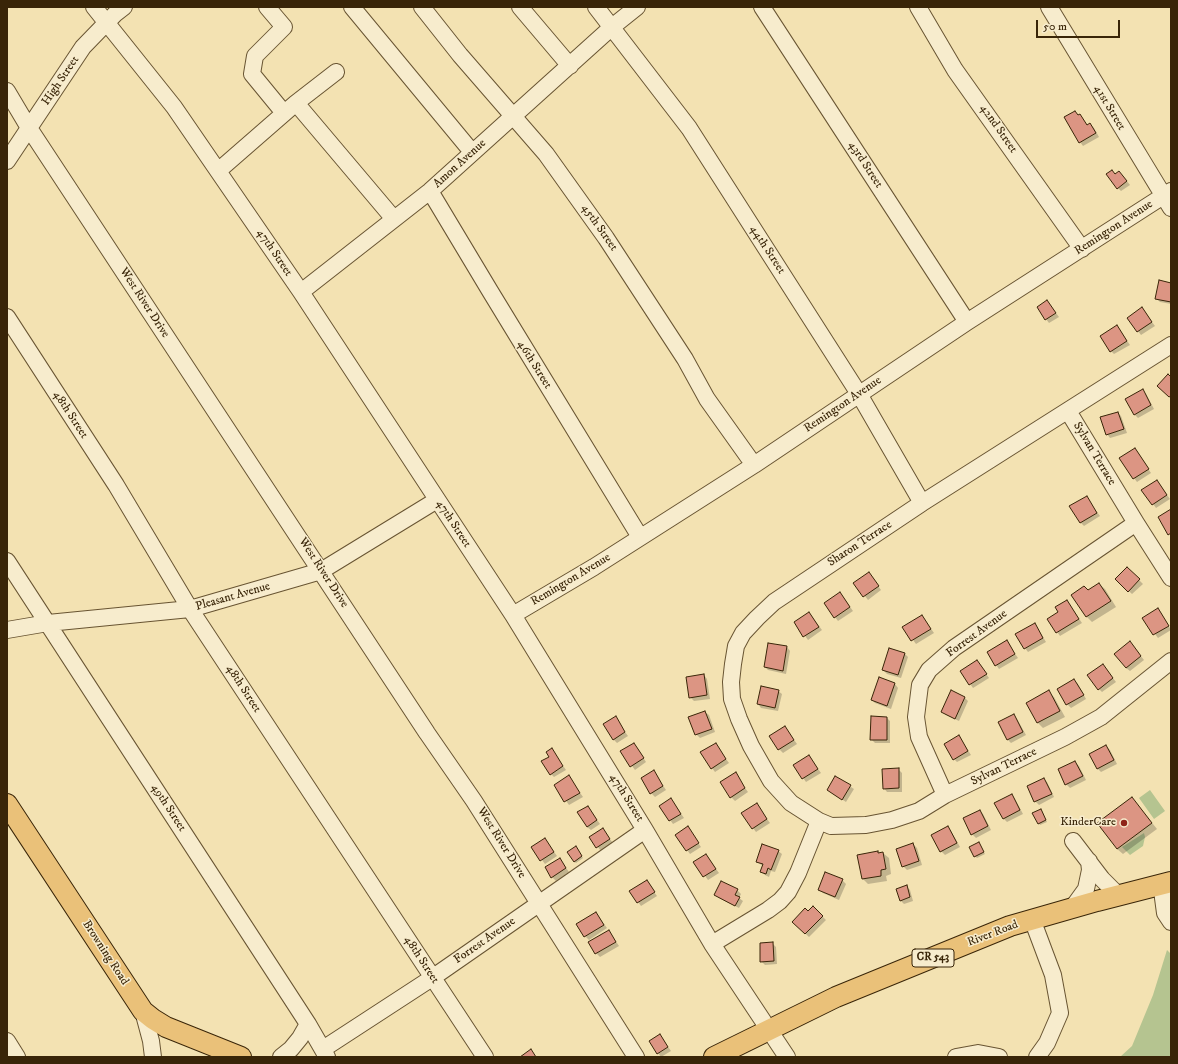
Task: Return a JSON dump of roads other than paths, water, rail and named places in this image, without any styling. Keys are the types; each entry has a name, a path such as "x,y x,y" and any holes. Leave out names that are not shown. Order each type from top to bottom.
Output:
{"main road":[{"name":"Browning Road","path":"7,804 143,1011 166,1027 241,1057"},
{"name":"River Road","path":"714,1057 836,997 1010,926 1166,882"}],"street":[{"name":"47th Street","path":"94,7 174,107 301,292 513,616 645,830 712,944 787,1057"},
{"name":"High Street","path":"7,162 84,47 124,7"},
{"path":"267,7 284,27 255,56 252,74 284,113"},
{"path":"352,7 472,152"},
{"name":"45th Street","path":"422,7 460,55 546,154 606,238 685,359 707,399 754,465"},
{"path":"520,7 570,66"},
{"name":"44th Street","path":"596,7 689,128 859,394 922,503"},
{"name":"Amon Avenue","path":"301,292 430,191 612,27 637,7"},
{"name":"43rd Street","path":"762,7 968,322"},
{"name":"42nd Street","path":"918,7 956,70 1082,248"},
{"name":"41st Street","path":"1048,7 1168,198"},
{"path":"218,171 284,113 336,72"},
{"name":"West River Drive","path":"7,91 29,128 474,801 636,1057"},
{"path":"296,103 394,219"},
{"name":"46th Street","path":"430,191 640,537"},
{"name":"Remington Avenue","path":"513,616 594,567 754,465 859,394 1082,248 1168,198"},
{"name":"48th Street","path":"7,317 116,485 190,609 485,1057"},
{"name":"Sharon Terrace","path":"819,821 791,804 771,781 751,746 738,719 732,699 731,682 736,646 744,633 774,602 922,503 1171,345"},
{"name":"Sylvan Terrace","path":"1068,410 1171,578"},
{"name":"Pleasant Avenue","path":"7,630 48,623 190,609 321,571 437,500"},
{"name":"Forrest Avenue","path":"945,795 919,737 916,717 920,684 929,670 954,648 1136,523"},
{"name":"49th Street","path":"7,561 308,1024 325,1053"},
{"name":"Sylvan Terrace","path":"819,821 831,826 866,825 892,820 919,811 945,795 1065,737 1101,717 1171,661"},
{"path":"712,944 768,910 780,901 788,892 798,873 819,821"},
{"name":"Forrest Avenue","path":"325,1053 645,830"},
{"path":"1073,841 1102,879 1118,895"},
{"path":"1073,907 1086,889 1090,870 1089,861"},
{"path":"1166,882 1165,913 1171,922"},
{"path":"1032,919 1053,975 1060,1013 1047,1043 1037,1057"},
{"path":"143,1011 150,1035 153,1057"},
{"path":"281,1057 296,1044 308,1024"},
{"path":"7,1042 16,1057"},
{"path":"956,1057 978,1053 999,1057"}],"place":[{"name":"KinderCare","path":"1124,823"}]}
